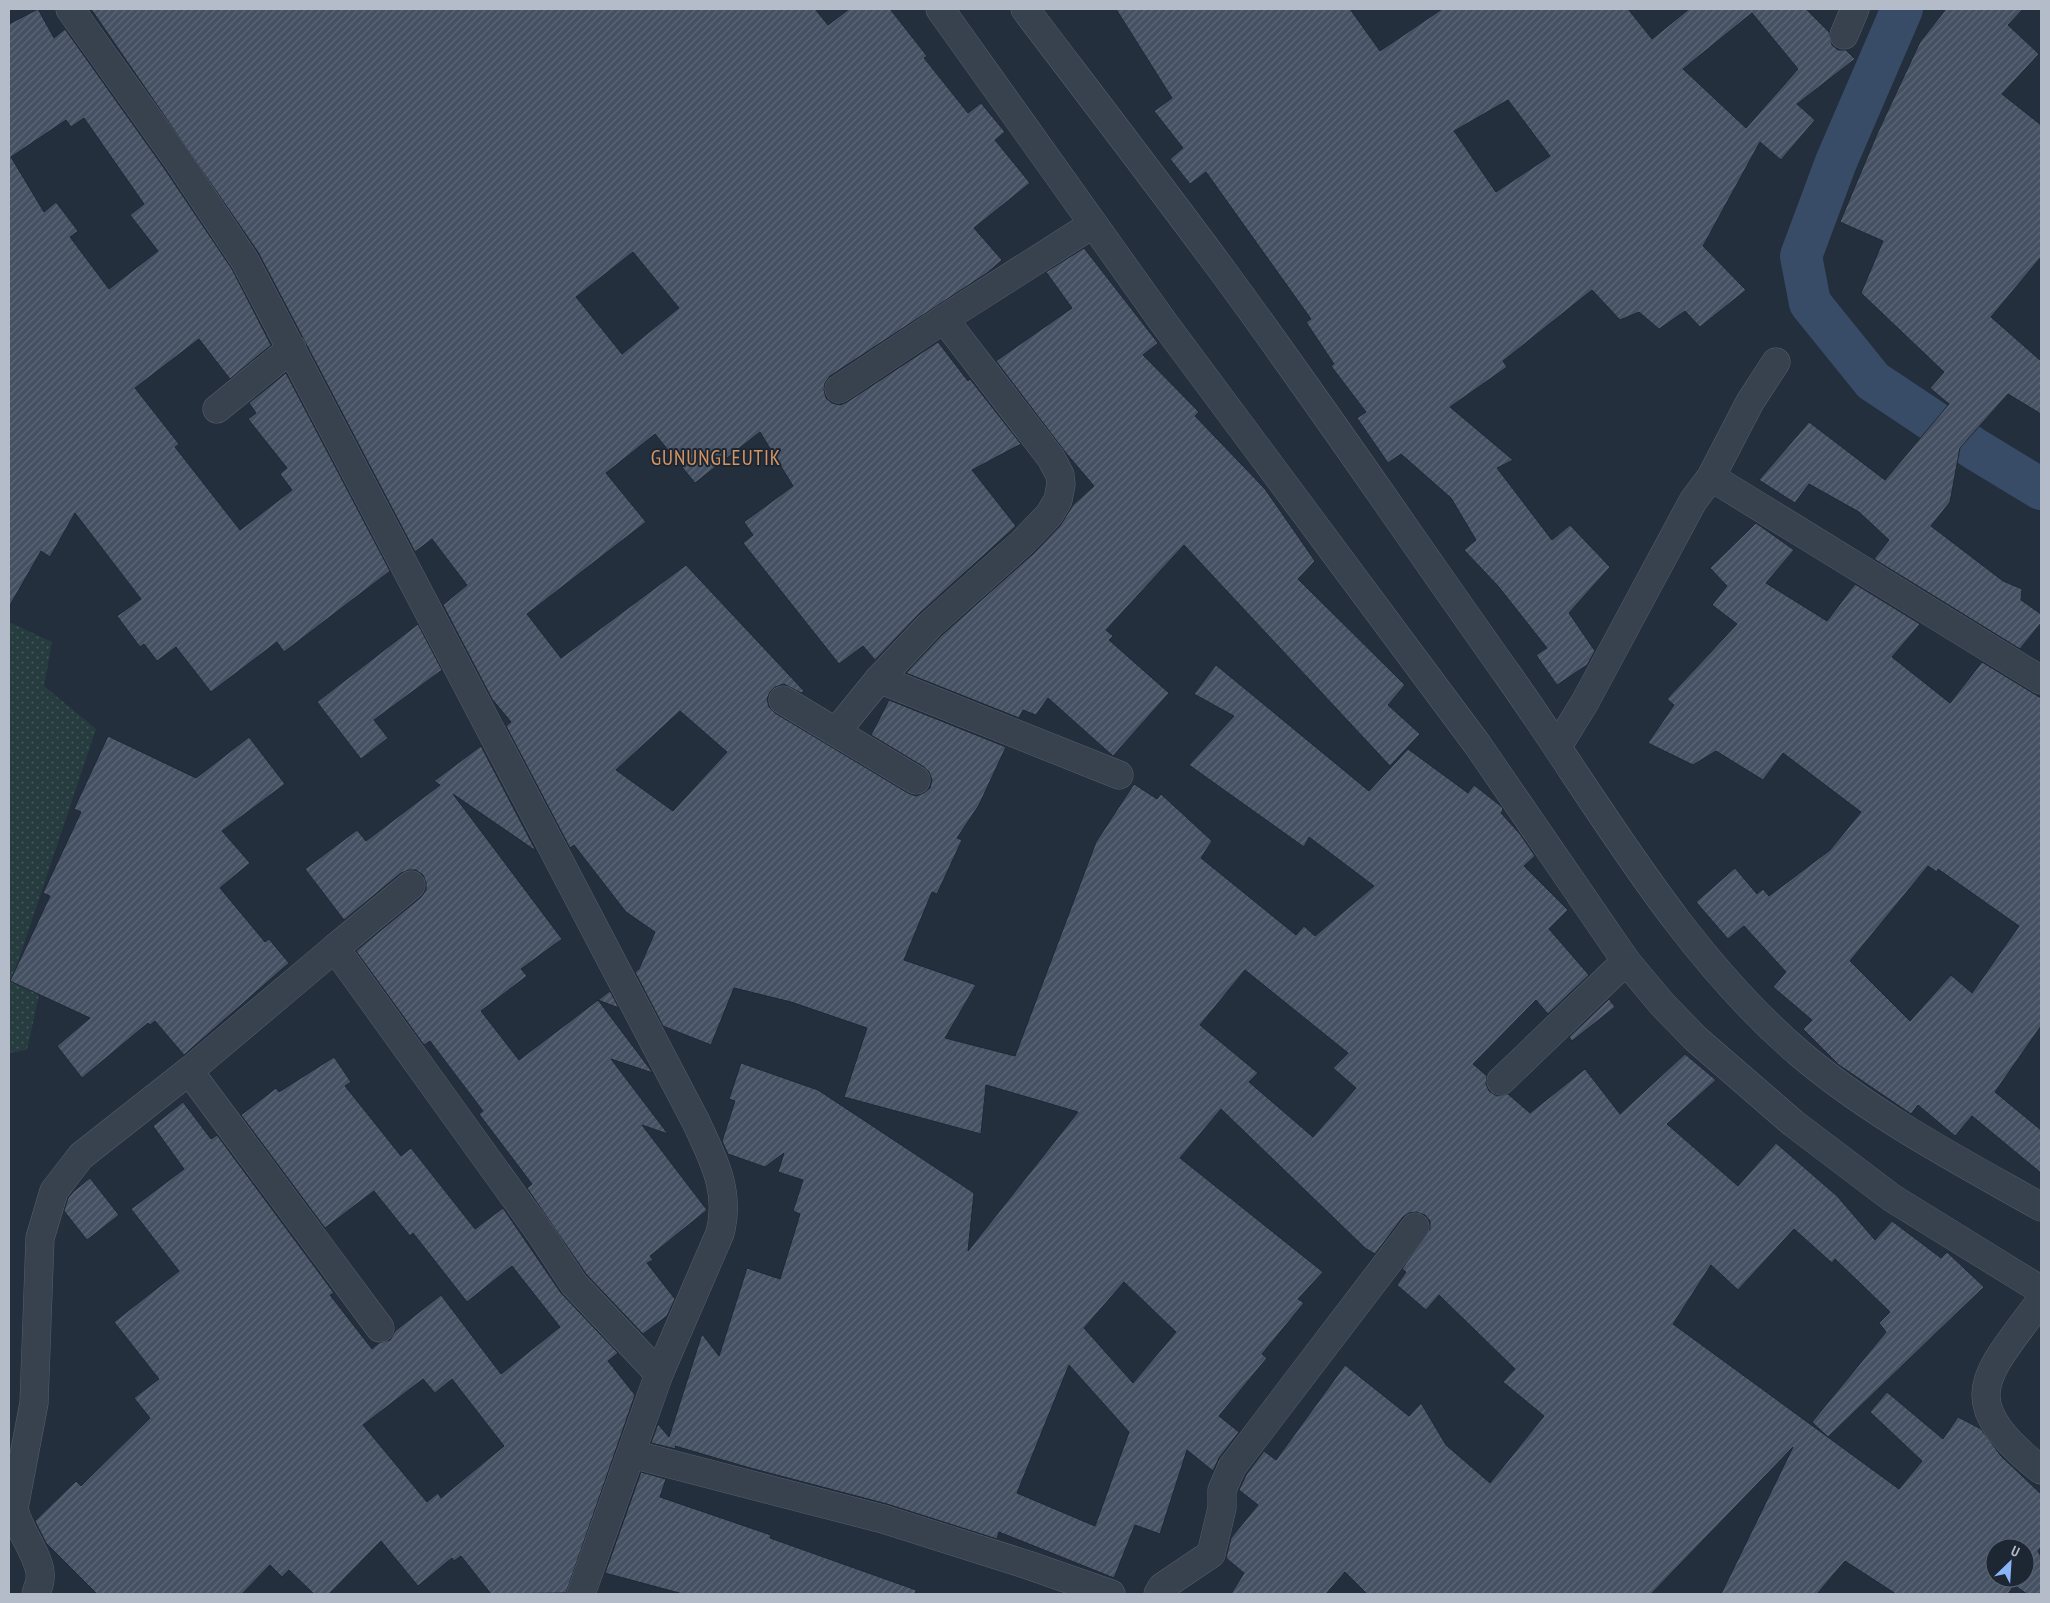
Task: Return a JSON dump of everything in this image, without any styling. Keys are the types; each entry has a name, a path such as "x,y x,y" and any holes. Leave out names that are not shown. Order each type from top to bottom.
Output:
{"street":[{"path":"70,9 177,159 245,261 692,1113 714,1162 725,1198 725,1215 720,1233 659,1374 581,1594"},
{"path":"940,9 1164,323 1477,744 1626,961 1662,1004 1696,1039 1793,1123 1892,1198 2041,1290"},
{"path":"1025,9 1223,272 1558,746 1633,860 1730,986 1799,1052 1851,1091 1928,1144 2041,1207"},
{"path":"1844,35 1855,9"},
{"path":"839,389 944,319 1093,224"},
{"path":"836,732 879,678 930,625 1038,527 1055,505 1060,488 1060,475 1051,458 944,319"},
{"path":"217,408 292,348"},
{"path":"1558,746 1585,702 1693,501 1711,477 1750,402 1776,362"},
{"path":"1711,477 2041,680"},
{"path":"879,678 1119,775"},
{"path":"783,700 916,780"},
{"path":"36,1594 41,1578 39,1569 16,1522 14,1508 34,1403 40,1238 54,1191 81,1156 189,1071 411,885"},
{"path":"334,948 541,1234 574,1284 659,1374"},
{"path":"1501,1082 1626,961"},
{"path":"189,1071 380,1328"},
{"path":"1158,1594 1162,1587 1211,1554 1222,1508 1222,1490 1232,1467 1415,1227"},
{"path":"2041,1300 1996,1361 1986,1386 1985,1394 1987,1407 1995,1426 2010,1444 2041,1470"},
{"path":"632,1454 884,1519 1111,1594"}],"green space":[{"path":"9,622 52,642 44,686 96,729 16,968 40,990 27,1050 9,1053"}],"building":[{"path":"38,9 54,38 65,29 164,168 232,269 271,345 230,379 199,339 135,388 179,444 175,447 240,530 292,490 280,474 287,468 248,419 256,413 249,403 286,373 390,571 284,652 277,642 211,692 176,647 157,661 144,644 140,647 117,616 141,599 75,513 50,557 41,551 9,607 9,24","holes":["84,118 144,204 130,215 158,251 109,289 70,237 78,231 56,202 44,212 11,157 66,120 71,127"]},
{"path":"91,9 815,9 828,25 849,9 890,9 927,56 924,58 968,113 981,103 1005,132 995,140 1030,183 974,228 1002,260 987,273 830,376 825,383 824,390 826,398 832,403 840,405 938,342 1021,444 972,470 1016,526 920,613 875,660 863,646 839,664 743,543 753,535 744,522 793,486 760,432 695,483 655,434 606,473 646,522 527,614 561,658 686,565 804,691 801,693 784,684 775,687 767,699 769,707 775,713 908,793 916,796 924,793 930,788 932,780 929,772 924,767 871,735 889,700 1006,747 979,805 957,838 962,840 937,894 932,892 904,960 976,985 945,1038 1015,1056 1096,842 1134,784 1157,799 1161,794 1212,841 1201,858 1296,935 1304,926 1315,936 1374,886 1309,837 1304,847 1189,765 1234,716 1194,694 1216,665 1369,791 1408,749 1468,793 1474,785 1502,807 1501,813 1520,834 1535,856 1524,866 1568,910 1549,929 1589,975 1548,1014 1536,1000 1473,1064 1487,1076 1486,1084 1489,1091 1497,1096 1508,1094 1530,1113 1585,1069 1620,1114 1685,1054 1716,1080 1667,1124 1738,1186 1776,1143 1837,1196 1875,1240 1892,1221 1941,1258 1947,1252 1984,1287 1828,1437 1812,1422 1886,1332 1879,1323 1890,1312 1835,1259 1832,1263 1794,1229 1738,1290 1711,1265 1673,1324 1899,1489 1922,1461 1870,1412 1887,1392 1943,1439 1958,1417 1981,1429 2001,1456 2041,1494 2041,1547 2038,1551 2041,1557 2041,1594 2027,1594 2018,1588 2035,1588 2035,1538 1985,1538 1985,1588 2012,1588 2008,1594 1896,1594 1845,1561 1817,1594 1721,1594 1793,1447 1651,1594 1367,1594 1345,1572 1326,1594 1231,1594 1244,1573 1226,1558 1231,1538 1258,1505 1239,1490 1246,1475 1264,1451 1276,1460 1345,1365 1409,1416 1421,1403 1446,1445 1490,1483 1544,1416 1503,1382 1515,1369 1439,1295 1426,1310 1397,1285 1406,1272 1402,1269 1430,1229 1430,1221 1425,1215 1416,1212 1409,1213 1403,1217 1375,1254 1365,1248 1221,1109 1180,1158 1323,1272 1298,1299 1304,1303 1262,1354 1267,1358 1219,1416 1239,1432 1219,1458 1213,1471 1187,1450 1160,1534 1135,1525 1114,1578 999,1532 997,1539 887,1504 675,1446 676,1449 651,1443 658,1424 669,1437 702,1334 719,1356 747,1268 780,1279 800,1214 793,1211 803,1180 778,1172 784,1153 765,1167 728,1154 722,1141 735,1101 729,1099 741,1063 818,1090 974,1193 968,1251 1078,1112 986,1085 981,1134 844,1097 867,1028 791,1002 734,988 711,1045 663,1026 635,972 639,969 655,932 626,912 574,845 570,848 506,726 511,722 492,699 443,605 467,585 432,539 415,552 258,252","holes":["633,252 679,308 622,354 576,297","680,711 727,752 673,811 616,770","1245,970 1348,1053 1333,1068 1356,1088 1313,1137 1249,1082 1258,1073 1200,1025","1124,1282 1176,1332 1133,1383 1084,1328","1069,1365 1129,1432 1095,1526 1017,1493"]},
{"path":"1116,9 1350,9 1380,51 1442,9 1628,9 1652,39 1689,9 1806,9 1829,32 1832,45 1838,50 1846,50 1855,59 1797,104 1815,120 1781,160 1760,142 1703,246 1746,290 1700,327 1685,311 1659,329 1639,312 1620,320 1592,290 1503,361 1507,367 1450,407 1513,460 1497,468 1552,540 1570,525 1610,567 1569,613 1595,651 1587,665 1557,685 1536,655 1547,648 1498,586 1464,550 1476,540 1451,498 1401,454 1388,463 1357,418 1366,412 1331,366 1334,364 1306,322 1311,319 1206,172 1190,184 1170,159 1183,148 1154,111 1172,98","holes":["1752,13 1798,69 1746,128 1683,69","1508,100 1550,156 1496,192 1454,131"]},
{"path":"1946,9 2023,9 2008,25 2039,54 2002,94 2041,125 2041,257 1991,317 2041,361 2041,414 2008,394 1960,448 1950,502 1931,526 2003,581 2022,589 2021,600 2041,614 2041,623 2020,649 1874,559 1889,540 1859,512 1809,484 1795,503 1759,480 1809,422 1885,480 1949,404 1930,388 1944,372 1861,293 1883,241 1840,222 1877,134 1920,42"},
{"path":"1084,248 1158,343 1143,355 1199,412 1195,416 1265,489 1315,561 1298,579 1405,685 1388,705 1420,734 1390,766 1184,545 1106,630 1113,636 1109,640 1169,693 1113,756 1048,698 1036,715 1023,710 1019,718 906,673 941,636 1034,553 1060,526 1073,505 1094,486 1066,453 996,361 1072,308 1046,272"},
{"path":"1756,523 1794,550 1766,583 1827,621 1855,584 1920,624 1892,657 1950,703 1982,662 2041,698 2041,1026 1995,1092 2041,1130 2041,1173 1972,1116 1955,1136 1918,1105 1911,1114 1839,1065 1803,1029 1812,1020 1773,987 1786,972 1744,926 1728,939 1696,902 1735,868 1757,894 1763,889 1769,896 1830,850 1861,812 1783,753 1763,780 1716,751 1693,765 1648,743 1674,705 1667,699 1737,624 1712,605 1727,586 1710,568","holes":["1928,866 1937,872 1938,869 2019,926 1972,993 1951,975 1910,1021 1850,961"]},
{"path":"418,624 442,670 374,720 388,738 361,759 317,702"},
{"path":"108,736 196,778 249,737 285,784 222,831 250,863 220,888 265,942 269,939 289,963 184,1055 155,1021 150,1025 148,1023 82,1078 57,1046 90,1018 10,981 50,896 43,893 81,812 74,809"},
{"path":"481,746 536,851 453,794 562,939 521,969 527,976 481,1011 519,1060 598,1000 653,1073 611,1059 668,1134 642,1125 707,1210 650,1256 653,1260 647,1263 675,1299 667,1316 643,1334 586,1274 527,1188 532,1184 479,1114 483,1111 430,1041 424,1045 356,951 421,897 426,890 423,875 416,870 401,873 344,920 305,869 357,830 366,841 440,785 434,781"},
{"path":"610,991 619,1008 598,1000"},
{"path":"1609,999 1615,1007 1572,1041 1569,1037"},
{"path":"334,1057 351,1082 345,1086 401,1156 411,1148 475,1229 503,1208 561,1293 618,1353 608,1361 635,1395 566,1593 491,1594 461,1556 454,1561 452,1558 418,1586 381,1541 329,1594 314,1594 289,1570 282,1577 270,1565 242,1594 97,1594 46,1543 35,1521 76,1481 81,1486 150,1418 134,1398 159,1379 114,1322 179,1271 131,1209 184,1169 153,1126 183,1102 211,1139 217,1135 334,1293 330,1295 372,1349 379,1343 390,1340 395,1331 441,1295 501,1374 560,1327 512,1266 467,1302 413,1233 410,1236 374,1191 325,1228 241,1115 276,1088 279,1092","holes":["423,1379 435,1393 452,1379 504,1446 441,1498 438,1493 427,1502 363,1425"]},
{"path":"90,1178 119,1215 87,1240 64,1211 68,1198"},
{"path":"641,1472 666,1479 660,1497 771,1535 770,1538 916,1590 915,1594 683,1594 605,1573"}],"waterway":[{"path":"1902,9 1836,162 1801,256 1810,303 1873,381 1975,449 2041,489"}],"district":[{"name":"GUNUNGLEUTIK","path":"716,458"}]}
